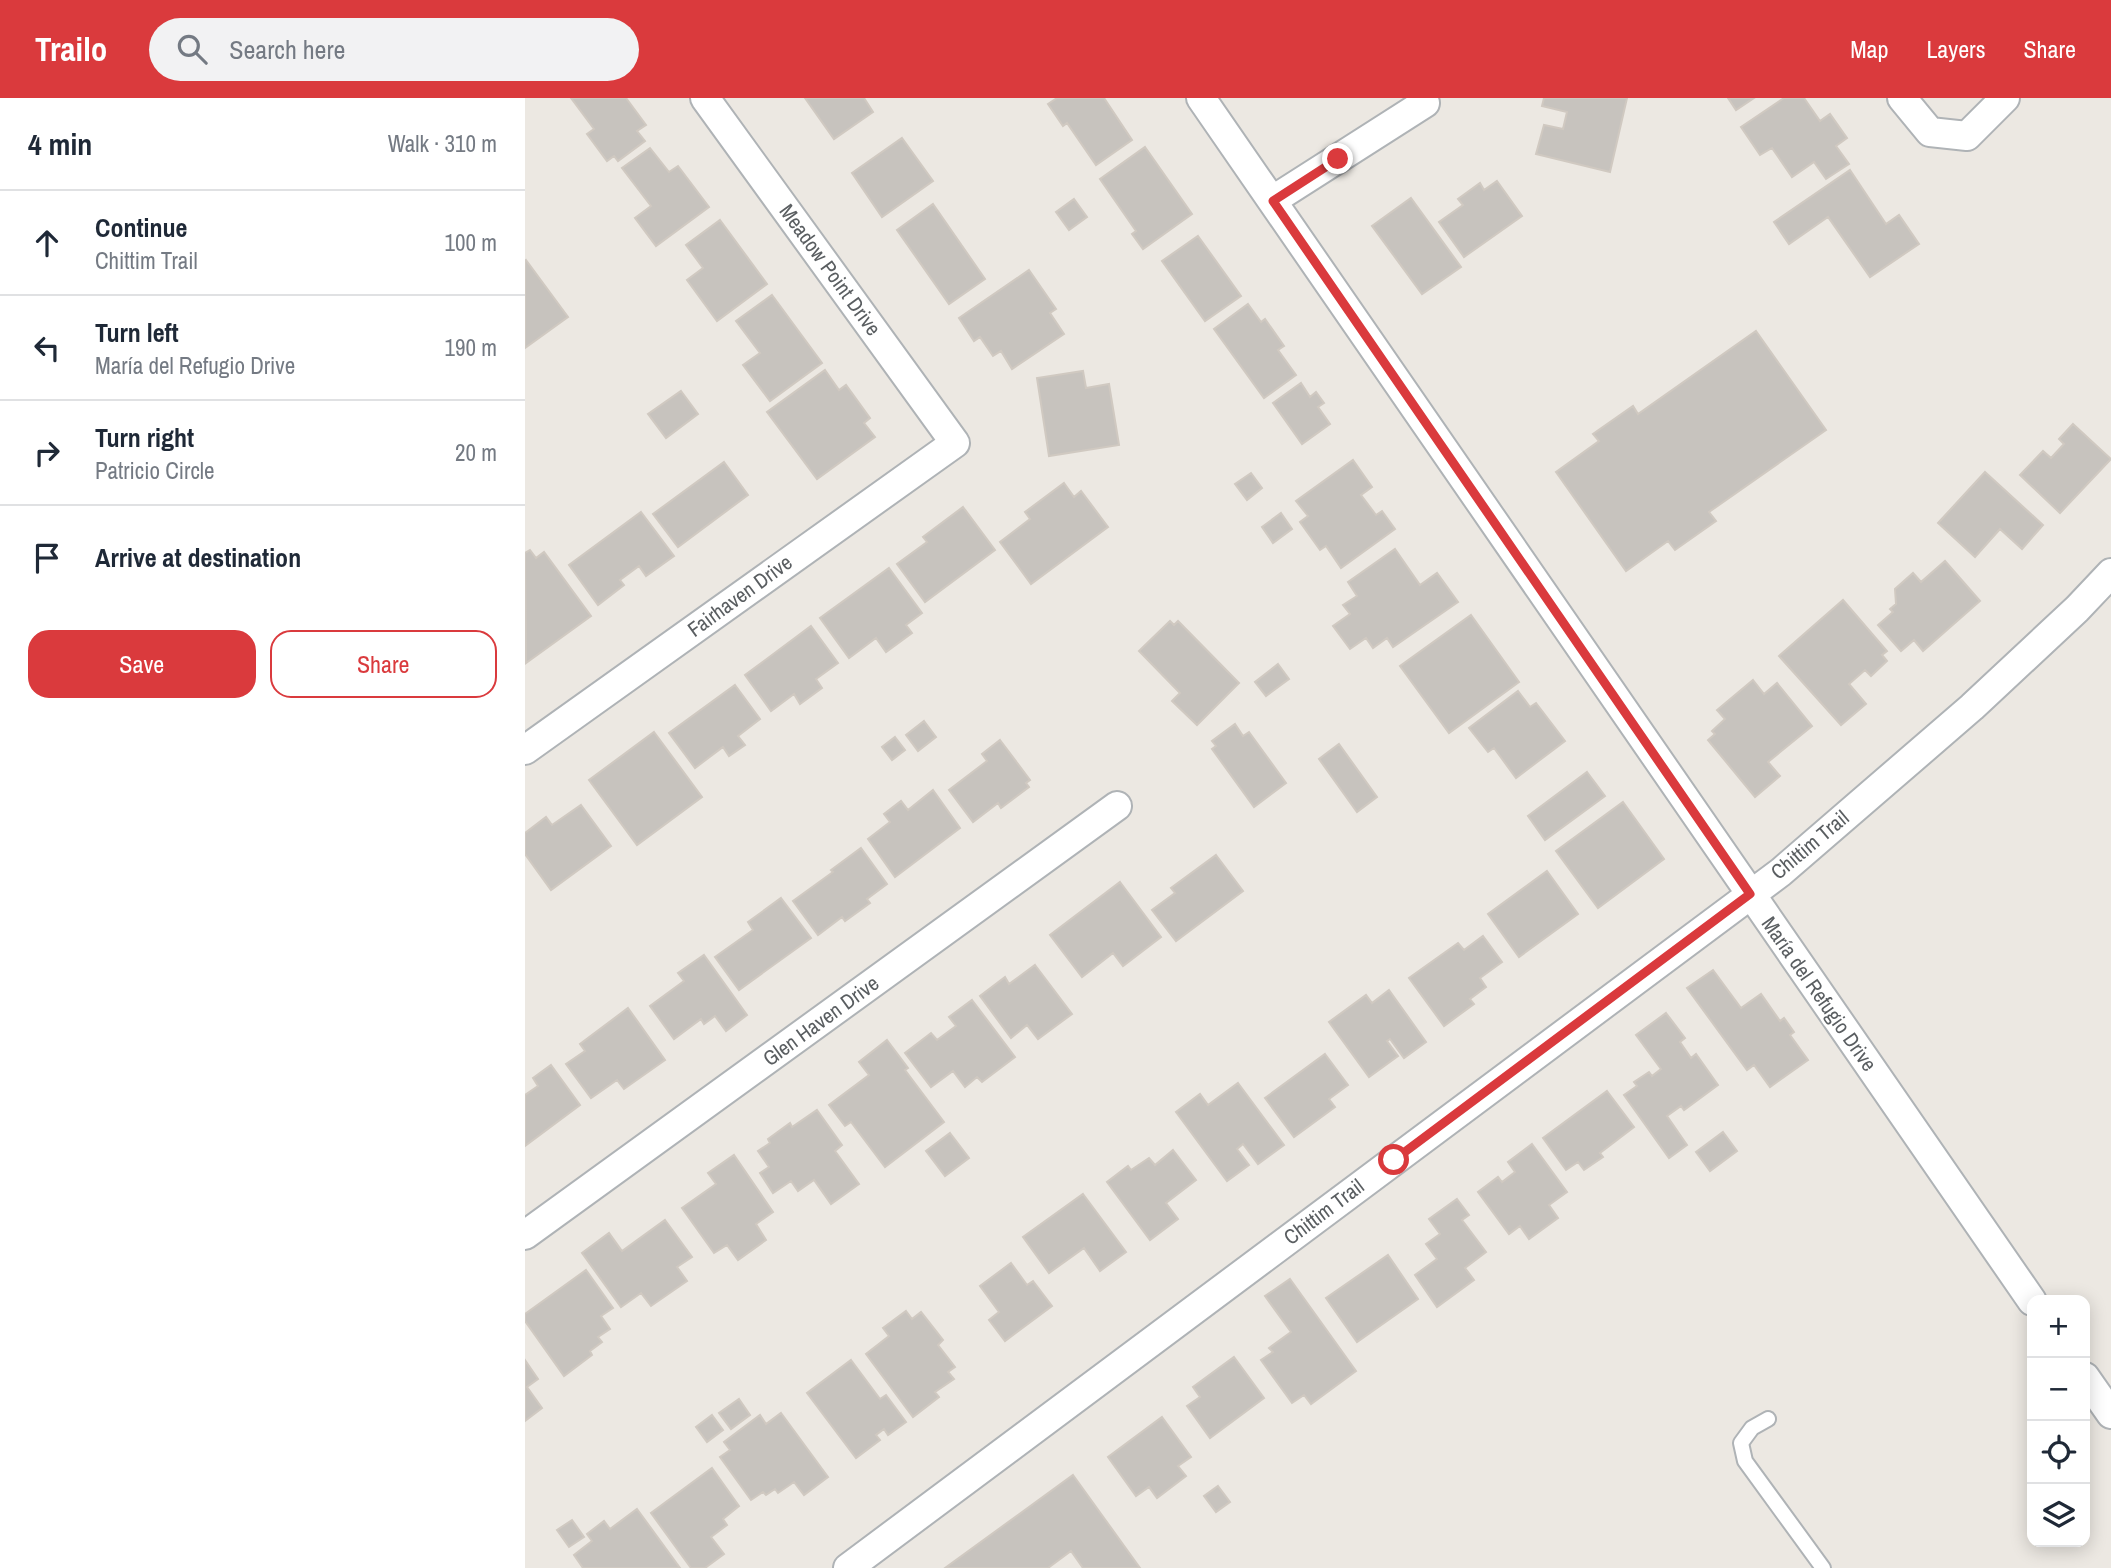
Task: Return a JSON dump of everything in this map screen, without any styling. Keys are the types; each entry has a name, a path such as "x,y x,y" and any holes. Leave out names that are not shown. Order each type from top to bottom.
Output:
{"street":[{"name":"Meadow Point Drive","path":"705,98 955,443"},
{"name":"María del Refugio Drive","path":"1201,98 2028,1295"},
{"path":"1902,98 1930,132 1967,136 2005,98"},
{"path":"1273,201 1425,103"},
{"name":"Fairhaven Drive","path":"525,750 955,443"},
{"name":"Chittim Trail","path":"848,1568 1781,872 1972,707 2077,609 2111,573"},
{"name":"Glen Haven Drive","path":"525,1236 1117,806"},
{"path":"2090,1384 2111,1414"}],"lane":[{"path":"1768,1419 1752,1428 1741,1443 1745,1461 1823,1568"}],"building":[{"path":"571,98 626,98 646,125 637,131 645,141 618,161 614,156 607,161 587,134 594,129"},
{"path":"805,98 864,98 873,112 834,139"},
{"path":"1057,98 1104,98 1132,140 1096,165 1067,123 1063,126 1048,104"},
{"path":"1544,98 1627,98 1610,172 1536,154 1544,125 1563,129 1567,112 1542,106"},
{"path":"1728,98 1754,98 1736,110"},
{"path":"1784,98 1804,98 1820,121 1830,114 1847,138 1836,146 1849,164 1826,179 1814,162 1792,177 1772,148 1760,155 1741,127"},
{"path":"902,138 933,181 882,217 852,173"},
{"path":"1145,147 1192,214 1143,249 1132,234 1136,231 1100,179"},
{"path":"650,148 669,172 678,166 709,207 656,246 635,218 651,206 622,168"},
{"path":"1850,170 1886,224 1899,215 1919,244 1870,277 1828,217 1789,244 1774,222"},
{"path":"1497,181 1522,216 1464,257 1439,222 1463,205 1458,199 1480,183 1484,190"},
{"path":"1411,198 1461,267 1422,294 1372,226"},
{"path":"1074,199 1087,217 1069,230 1056,212"},
{"path":"933,204 985,279 949,304 897,230"},
{"path":"720,220 767,284 717,321 687,280 703,268 686,245"},
{"path":"1198,236 1241,296 1205,321 1162,261"},
{"path":"525,261 568,317 525,348"},
{"path":"1029,270 1056,309 1050,313 1064,334 1012,369 1001,351 993,356 980,337 974,341 959,318"},
{"path":"772,295 822,363 770,401 743,365 760,353 736,321"},
{"path":"1248,304 1261,322 1265,319 1284,346 1278,350 1296,375 1264,398 1214,329"},
{"path":"1756,331 1826,430 1709,512 1716,521 1675,550 1668,541 1626,571 1556,472 1599,441 1593,434 1633,406 1638,414"},
{"path":"825,370 839,390 846,385 870,418 864,423 875,437 817,479 767,412"},
{"path":"1083,371 1086,388 1109,384 1119,445 1049,456 1037,378"},
{"path":"1301,383 1310,397 1316,392 1324,403 1318,407 1330,424 1302,444 1273,403"},
{"path":"681,391 698,414 666,438 648,414"},
{"path":"2073,424 2111,459 2060,513 2020,475 2043,451 2051,458 2064,444 2059,439"},
{"path":"1353,460 1372,487 1361,495 1376,515 1382,511 1395,529 1341,568 1326,546 1320,550 1300,522 1308,516 1296,501"},
{"path":"724,462 748,495 678,547 653,514"},
{"path":"1985,472 2043,525 2022,549 2000,529 1975,557 1938,523"},
{"path":"1251,473 1262,488 1247,500 1235,484"},
{"path":"1064,483 1074,497 1081,491 1108,527 1031,584 1000,542 1030,519 1025,512"},
{"path":"963,507 995,550 925,602 897,564 927,542 923,537"},
{"path":"641,512 674,556 646,576 639,566 620,580 624,585 598,605 569,565"},
{"path":"1281,513 1292,529 1273,543 1262,527"},
{"path":"1395,549 1420,585 1437,573 1458,602 1393,647 1387,638 1373,648 1366,638 1350,649 1333,626 1350,614 1343,605 1357,596 1348,582"},
{"path":"530,550 536,558 544,552 591,616 526,663 525,553"},
{"path":"1945,561 1980,601 1923,651 1914,640 1901,651 1878,625 1893,612 1890,609 1896,604 1895,589 1913,573 1921,582"},
{"path":"889,568 922,613 906,625 912,633 886,652 876,638 849,658 820,618"},
{"path":"1843,600 1887,651 1882,655 1887,661 1871,676 1865,670 1849,684 1866,704 1841,725 1779,656"},
{"path":"1471,615 1519,682 1449,733 1400,666"},
{"path":"1170,621 1174,625 1178,621 1239,683 1197,725 1172,701 1180,693 1139,651"},
{"path":"811,626 838,663 816,679 822,688 800,704 794,694 771,711 745,675"},
{"path":"1278,664 1289,679 1266,696 1255,682"},
{"path":"1753,680 1764,694 1777,683 1812,726 1768,762 1780,776 1755,797 1708,740 1715,734 1712,731 1725,719 1717,710"},
{"path":"735,685 760,719 738,736 745,745 729,756 723,747 695,768 669,733"},
{"path":"1518,691 1530,707 1536,703 1565,741 1516,778 1494,748 1488,752 1469,728"},
{"path":"924,721 936,737 918,751 906,735"},
{"path":"1235,724 1243,736 1249,732 1286,783 1254,807 1212,749 1216,746 1212,741"},
{"path":"654,732 702,797 637,845 589,780"},
{"path":"895,737 905,750 892,760 882,747"},
{"path":"1000,740 1030,780 1026,783 1029,787 1001,808 998,803 973,822 949,790 987,761 982,754"},
{"path":"1339,744 1377,797 1357,812 1319,759"},
{"path":"1587,772 1605,796 1545,840 1528,816"},
{"path":"933,790 960,828 895,877 868,839 890,822 884,814 901,801 908,810"},
{"path":"1623,802 1664,859 1598,908 1556,851"},
{"path":"581,805 611,846 551,890 525,854 525,833 546,817 552,825"},
{"path":"861,848 887,884 867,899 870,903 845,921 842,917 818,935 793,901"},
{"path":"1216,855 1243,891 1176,941 1152,910 1175,893 1171,888"},
{"path":"1547,871 1578,914 1519,957 1488,914"},
{"path":"1120,882 1161,937 1123,966 1113,953 1082,977 1050,935"},
{"path":"781,898 811,938 739,990 715,957 753,930 748,922"},
{"path":"1483,936 1502,962 1480,978 1486,987 1470,999 1474,1004 1444,1026 1409,978 1458,943 1464,950"},
{"path":"704,955 747,1015 726,1031 715,1016 704,1024 701,1019 674,1039 650,1006 684,981 678,973"},
{"path":"1035,965 1072,1014 1038,1039 1027,1025 1011,1038 980,996 1005,977 1009,984"},
{"path":"1713,970 1741,1008 1761,994 1780,1021 1784,1018 1794,1032 1790,1035 1808,1060 1770,1087 1754,1065 1747,1070 1687,988"},
{"path":"1389,990 1426,1042 1404,1058 1390,1039 1387,1041 1398,1056 1369,1077 1329,1022 1366,995 1372,1003"},
{"path":"972,1000 1015,1057 982,1082 977,1077 965,1087 953,1071 931,1087 905,1053 931,1033 937,1040 956,1026 949,1017"},
{"path":"628,1008 665,1060 624,1089 617,1080 591,1098 566,1064 585,1051 580,1044"},
{"path":"1666,1013 1685,1038 1680,1042 1691,1058 1696,1054 1718,1085 1684,1110 1681,1106 1667,1116 1687,1145 1669,1158 1624,1095 1637,1086 1634,1082 1649,1072 1652,1076 1661,1069 1636,1035"},
{"path":"887,1040 908,1068 905,1070 944,1122 885,1167 851,1122 845,1126 829,1105 869,1075 859,1062"},
{"path":"1325,1054 1348,1085 1329,1099 1335,1107 1294,1137 1265,1098"},
{"path":"551,1065 580,1105 525,1146 525,1095 538,1086 533,1078"},
{"path":"1238,1083 1284,1145 1258,1164 1243,1144 1237,1149 1249,1165 1227,1181 1176,1112 1200,1094 1208,1105"},
{"path":"1607,1091 1634,1127 1600,1153 1603,1157 1584,1170 1578,1162 1566,1170 1543,1138"},
{"path":"817,1110 842,1145 835,1151 859,1184 831,1204 814,1180 798,1191 791,1181 773,1193 760,1173 769,1167 758,1151 770,1143 768,1139 790,1123 792,1127"},
{"path":"1723,1132 1737,1151 1710,1171 1696,1152"},
{"path":"950,1133 969,1158 945,1176 926,1151"},
{"path":"1532,1144 1567,1192 1549,1205 1558,1218 1529,1239 1520,1226 1509,1234 1478,1192 1498,1177 1502,1182 1515,1172 1508,1162"},
{"path":"1173,1150 1196,1180 1166,1203 1178,1219 1150,1240 1107,1182 1128,1166 1131,1170 1149,1158 1155,1165"},
{"path":"734,1155 773,1212 756,1224 766,1240 738,1260 727,1245 714,1253 682,1208 716,1184 708,1173"},
{"path":"1083,1194 1126,1252 1100,1271 1084,1248 1049,1273 1023,1237"},
{"path":"1457,1199 1469,1215 1462,1220 1486,1252 1465,1268 1474,1280 1437,1307 1415,1275 1437,1259 1426,1244 1440,1234 1429,1219"},
{"path":"665,1220 692,1257 677,1267 687,1281 651,1306 641,1293 621,1307 582,1253 609,1233 622,1251"},
{"path":"1388,1255 1418,1299 1357,1342 1326,1298"},
{"path":"1011,1263 1027,1285 1033,1281 1052,1306 1005,1341 989,1320 999,1312 980,1286"},
{"path":"586,1270 613,1308 601,1316 610,1329 598,1337 602,1342 590,1351 592,1355 564,1376 525,1321 525,1314"},
{"path":"1290,1279 1356,1371 1311,1404 1304,1395 1292,1403 1261,1360 1273,1352 1269,1348 1291,1332 1265,1296"},
{"path":"906,1311 912,1319 921,1312 943,1340 938,1345 955,1367 948,1372 954,1379 935,1392 939,1397 913,1417 866,1354 889,1336 883,1328"},
{"path":"1234,1357 1264,1398 1210,1438 1187,1406 1200,1397 1193,1387"},
{"path":"525,1360 538,1379 527,1387 542,1408 525,1421"},
{"path":"851,1360 880,1399 886,1395 906,1422 888,1435 884,1429 876,1435 880,1440 856,1458 807,1393"},
{"path":"739,1399 750,1415 731,1429 719,1413"},
{"path":"781,1413 828,1477 804,1495 794,1482 778,1493 775,1489 766,1495 763,1492 751,1500 720,1457 730,1450 724,1442 760,1415 766,1424"},
{"path":"712,1415 723,1430 707,1442 696,1427"},
{"path":"1162,1417 1191,1457 1178,1466 1186,1476 1157,1498 1149,1487 1136,1496 1108,1457"},
{"path":"712,1468 739,1506 723,1519 727,1525 711,1537 724,1554 705,1568 691,1568 651,1513"},
{"path":"1073,1475 1140,1568 1083,1568 1071,1551 1048,1568 945,1568"},
{"path":"1218,1486 1230,1502 1216,1512 1204,1496"},
{"path":"637,1509 680,1568 583,1568 574,1555 592,1541 587,1534 604,1521 610,1529"},
{"path":"572,1520 584,1537 569,1547 557,1530"}],"route":[{"path":"1338,159 1273,201 1750,894 1394,1160"}]}
